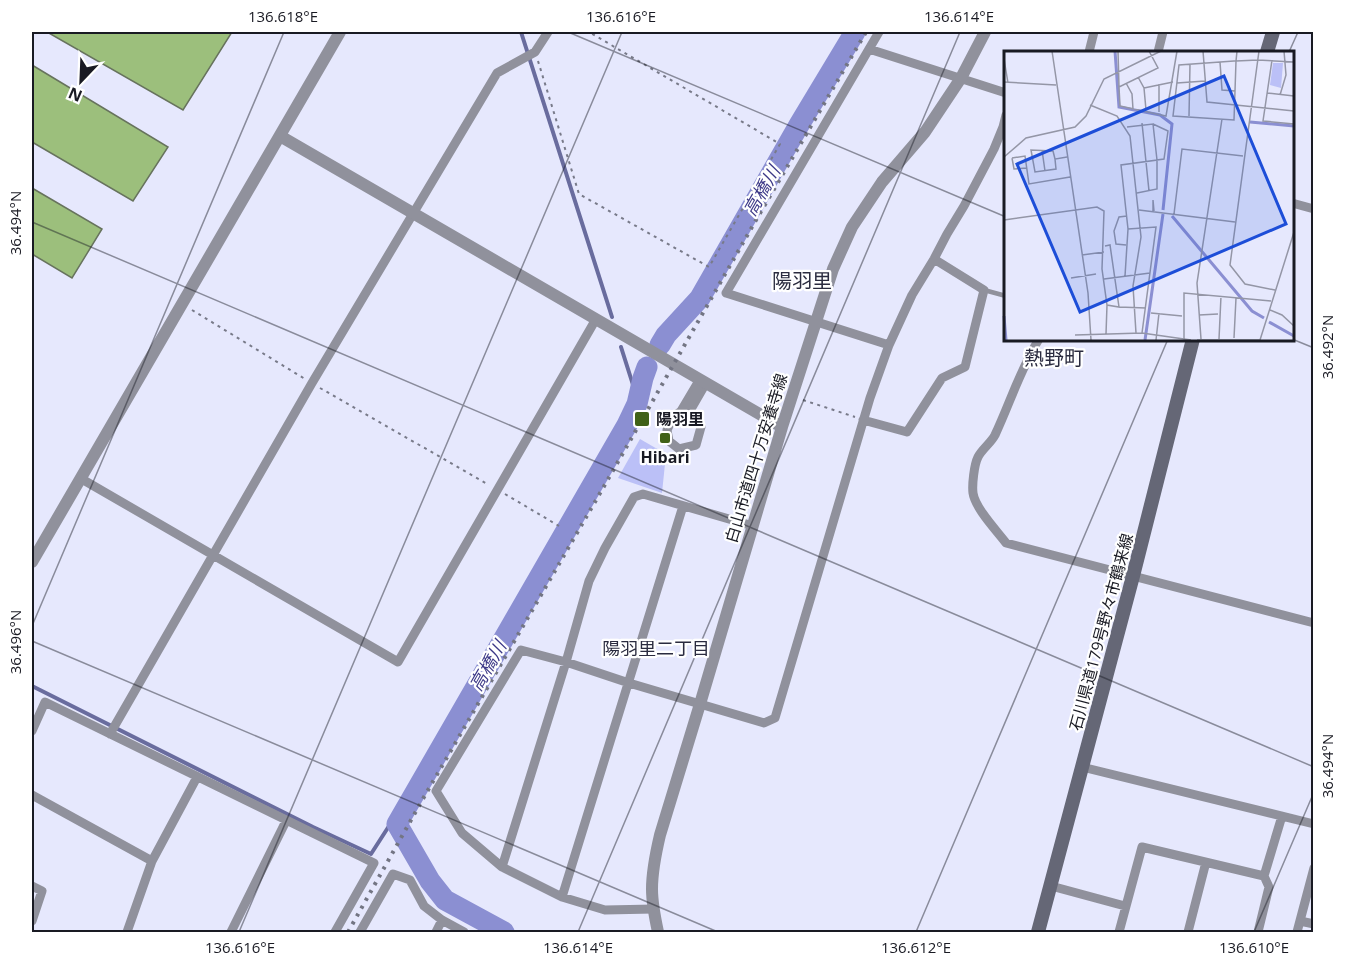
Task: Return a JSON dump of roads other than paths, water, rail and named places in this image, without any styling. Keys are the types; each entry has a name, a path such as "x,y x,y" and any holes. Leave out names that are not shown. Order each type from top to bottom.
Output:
{"main road":[{"path":"1267,51 1273,32"},
{"name":"石川県道179号野々市鶴来線","path":"1038,933 1193,340"}],"street":[{"path":"32,562 340,32"},
{"path":"113,729 312,383 497,73 531,55 548,32"},
{"path":"879,32 726,293 889,345"},
{"name":"白山市道四十万安養寺線","path":"658,933 652,888 660,835 791,396 833,269 852,226 882,182 925,132 961,78 985,32"},
{"path":"1089,51 1094,32"},
{"path":"1158,51 1163,32"},
{"path":"869,49 1004,92"},
{"path":"654,909 604,910 562,897 502,867 462,833 436,791 521,650 764,723 775,718 863,420 889,345 912,294 964,206 994,149 1004,123"},
{"path":"280,136 782,427"},
{"path":"1294,203 1314,209"},
{"path":"863,420 907,432 942,378 965,367 984,290 934,259"},
{"path":"80,478 398,662 596,319"},
{"path":"1038,340 1021,372 993,438 978,457 975,466 973,493 976,503 1006,543 1314,623"},
{"path":"703,381 691,409 702,427 696,445 680,449 669,441 667,430 673,417 681,411 703,381"},
{"path":"502,867 589,581 604,548 634,496 643,494 753,526"},
{"path":"562,897 683,506"},
{"path":"32,731 45,702 113,729 197,777 374,863 335,933"},
{"path":"1082,767 1314,824"},
{"path":"127,933 152,861 197,777"},
{"path":"32,795 152,861"},
{"path":"1258,933 1269,887 1264,876 1282,816"},
{"path":"231,933 286,821"},
{"path":"1119,933 1142,847 1264,876"},
{"path":"1188,933 1206,862"},
{"path":"1297,933 1314,868"},
{"path":"360,933 393,874 410,880 424,906 464,933"},
{"path":"32,886 42,891 32,921"},
{"path":"1051,886 1125,906"},
{"path":"436,933 442,920"},
{"path":"1300,921 1314,924"}],"lane":[{"path":"984,290 1004,295"}],"waterway":[{"path":"521,32 612,317"},
{"name":"高橋川","path":"660,345 666,335 700,298 855,32"},
{"path":"621,347 637,404"},
{"name":"高橋川","path":"504,932 445,900 430,881 397,824 627,425 637,404 647,367"},
{"path":"32,686 371,854 389,826 397,824"}],"railway":[{"path":"348,932 866,32"}],"place":[{"name":"陽羽里","path":"642,419"},
{"name":"Hibari","path":"665,438"}],"district":[{"name":"陽羽里","path":"802,281"},
{"name":"熱野町","path":"1054,358"},
{"name":"陽羽里二丁目","path":"656,649"}]}
